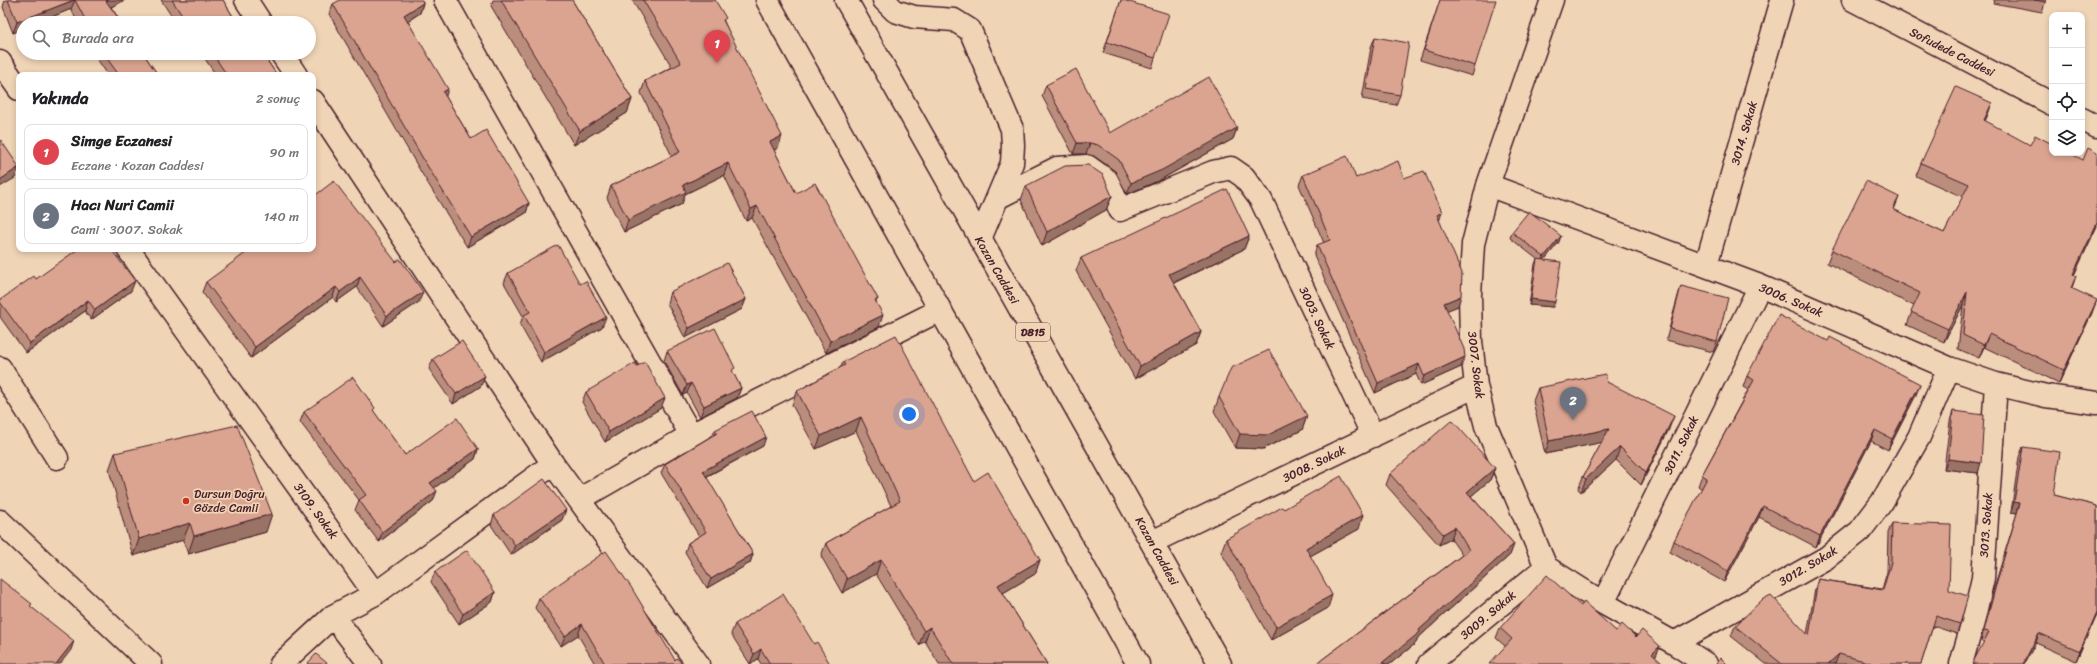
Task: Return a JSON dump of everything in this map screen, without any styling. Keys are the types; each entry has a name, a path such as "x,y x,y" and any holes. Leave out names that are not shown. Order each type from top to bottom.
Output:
{"main road":[{"path":"246,0 256,16"},
{"path":"445,0 691,435"},
{"path":"767,0 1138,664"},
{"name":"Kozan Caddesi","path":"846,0 1220,664"},
{"path":"884,0 895,10 914,17 954,20 970,30 1012,129 1014,145 1012,163 999,197 980,239"},
{"name":"3007. Sokak","path":"1546,567 1486,426 1476,386 1471,333 1472,244 1488,185 1552,0"},
{"name":"3014. Sokak","path":"1706,265 1782,0"},
{"name":"Sofudede Caddesi","path":"1853,0 2049,102"},
{"path":"286,60 294,72"},
{"path":"0,62 16,85"},
{"path":"316,106 553,464 580,499 698,664"},
{"path":"2084,120 2097,127"},
{"name":"3003. Sokak","path":"999,197 1057,168 1087,166 1108,181 1120,210 1213,172 1231,168 1244,177 1261,200 1373,436"},
{"name":"3006. Sokak","path":"1488,185 1760,286 1949,368 1996,384 2046,396 2097,403"},
{"name":"3109. Sokak","path":"130,252 375,594"},
{"name":"3011. Sokak","path":"1603,603 1760,286"},
{"path":"580,499 691,435 940,310"},
{"path":"0,368 57,458"},
{"name":"3012. Sokak","path":"1674,643 1826,558 1860,532 1882,502 1919,437 1949,368"},
{"name":"3013. Sokak","path":"1961,664 1973,622 1983,578 1996,384"},
{"name":"3008. Sokak","path":"1152,542 1476,386"},
{"path":"281,664 333,616 375,594 553,464"},
{"path":"0,521 152,664"},
{"path":"1546,567 1603,603 1674,643 1706,664"},
{"name":"3009. Sokak","path":"1430,664 1546,567"},
{"path":"333,616 370,664"}],"building":[{"path":"8,0 74,0 33,16 16,16 16,20"},
{"path":"75,0 108,0 106,1 117,16 83,16"},
{"path":"172,0 223,0 233,16 182,16"},
{"path":"340,0 422,0 423,3 404,15 448,89 443,92 471,139 486,130 529,203 471,237 425,162 333,4"},
{"path":"501,0 572,0 632,99 580,131"},
{"path":"643,0 715,0 726,18 723,20 782,136 770,142 796,193 815,183 878,299 875,300 883,315 830,341 757,206 751,209 728,163 683,185 686,192 628,220 611,186 680,152 645,81 681,63"},
{"path":"1121,0 1169,14 1155,58 1107,42"},
{"path":"1440,0 1496,0 1475,66 1424,50"},
{"path":"2034,0 2046,0 2046,2"},
{"path":"1375,37 1409,43 1400,95 1366,89"},
{"path":"108,60 148,60 156,72 117,72"},
{"path":"217,60 267,60 275,72 225,72"},
{"path":"1076,69 1110,133 1209,77 1237,128 1162,170 1131,183 1119,160 1098,145 1090,143 1077,143 1046,85"},
{"path":"1956,87 1992,103 1984,120 2030,145 2035,135 2049,142 2049,156 2076,156 2083,160 2088,148 2097,153 2097,223 2073,274 2076,276 2071,288 2097,300 2064,370 1989,334 1984,345 1963,335 1967,292 1948,329 1911,312 1920,293 1832,250 1866,181 1899,197 1893,209 1944,233 1969,184 1921,163"},
{"path":"0,139 16,163 16,169 0,180"},
{"path":"1347,156 1356,178 1398,161 1404,178 1424,171 1442,212 1437,215 1462,273 1461,296 1444,303 1464,349 1465,357 1424,376 1419,364 1378,383 1317,245 1330,240 1303,175"},
{"path":"1088,165 1103,175 1112,196 1047,232 1026,186 1065,166"},
{"path":"334,181 396,262 400,259 423,292 387,316 360,277 340,292 336,287 255,347 206,282 247,252 316,252 316,195"},
{"path":"1227,189 1249,236 1169,274 1201,332 1140,366 1081,258"},
{"path":"1529,211 1561,236 1544,257 1512,232"},
{"path":"558,245 580,284 586,281 606,317 544,352 524,315 530,312 508,273"},
{"path":"74,252 113,252 135,281 95,310 88,300 30,343 0,300 34,276 36,279"},
{"path":"1537,259 1561,262 1555,302 1531,299"},
{"path":"727,263 746,299 689,328 670,292"},
{"path":"1681,286 1728,298 1717,342 1670,329"},
{"path":"1779,315 1828,341 1830,337 1920,384 1892,439 1875,430 1820,536 1763,506 1728,571 1674,541 1707,478 1702,475 1754,380 1747,376"},
{"path":"715,328 735,368 732,370 741,388 704,406 691,383 687,385 667,351"},
{"path":"896,335 974,481 988,472 1040,560 998,585 1047,664 953,664 930,627 924,631 881,560 847,579 826,543 900,501 861,417 821,436 797,391 845,365 843,362"},
{"path":"462,341 485,376 456,394 433,359"},
{"path":"1269,350 1307,416 1268,435 1240,434 1219,397 1231,368"},
{"path":"645,362 665,398 609,432 586,392 635,363 637,366"},
{"path":"1605,374 1607,382 1674,416 1646,473 1620,447 1586,479 1583,477 1609,429 1549,441 1538,388"},
{"path":"353,377 375,408 373,410 405,455 457,418 478,449 430,483 437,491 382,532 359,500 366,495 304,412"},
{"path":"752,411 766,437 703,471 753,554 711,579 688,543 706,532 665,464 717,433 715,430"},
{"path":"1953,411 1984,415 1981,463 1948,459"},
{"path":"1452,420 1495,468 1467,492 1514,544 1419,630 1420,632 1383,662 1385,664 1316,664 1469,550 1455,527 1443,534 1390,474"},
{"name":"Dursun Doğru Gözde Camii","path":"237,425 272,514 194,536 190,523 139,539 115,453"},
{"path":"2023,447 2060,452 2054,495 2097,506 2097,612 2080,651 2039,633 2023,664 1972,664 1989,632 1984,631 2020,503 2014,502"},
{"path":"1341,476 1363,515 1306,548 1332,595 1276,627 1226,539 1282,507 1284,509"},
{"path":"544,479 566,510 515,545 494,515"},
{"path":"1892,523 1951,525 1949,590 1968,596 1960,624 1936,616 1921,664 1875,664 1839,654 1828,664 1782,664 1735,626 1763,599 1771,595 1809,636 1818,579 1883,590 1891,562"},
{"path":"467,550 495,592 463,614 435,572"},
{"path":"606,551 631,587 675,660 677,658 682,664 605,664 582,624 565,636 539,598"},
{"path":"1547,575 1581,606 1584,602 1616,631 1622,624 1636,637 1642,630 1660,646 1652,654 1663,664 1489,664 1512,639 1500,628"},
{"path":"0,579 32,604 30,606 74,641 56,664 0,664"},
{"path":"783,594 814,644 817,642 830,664 770,664 761,649 754,654 735,624"},
{"path":"316,654 328,664 307,664"},
{"path":"1721,658 1727,664 1716,664"}],"place":[{"name":"Simge Eczanesi","path":"717,63"},
{"name":"Hacı Nuri Camii","path":"1573,420"},
{"name":"Dursun Doğru Gözde Camii","path":"186,501"}]}
